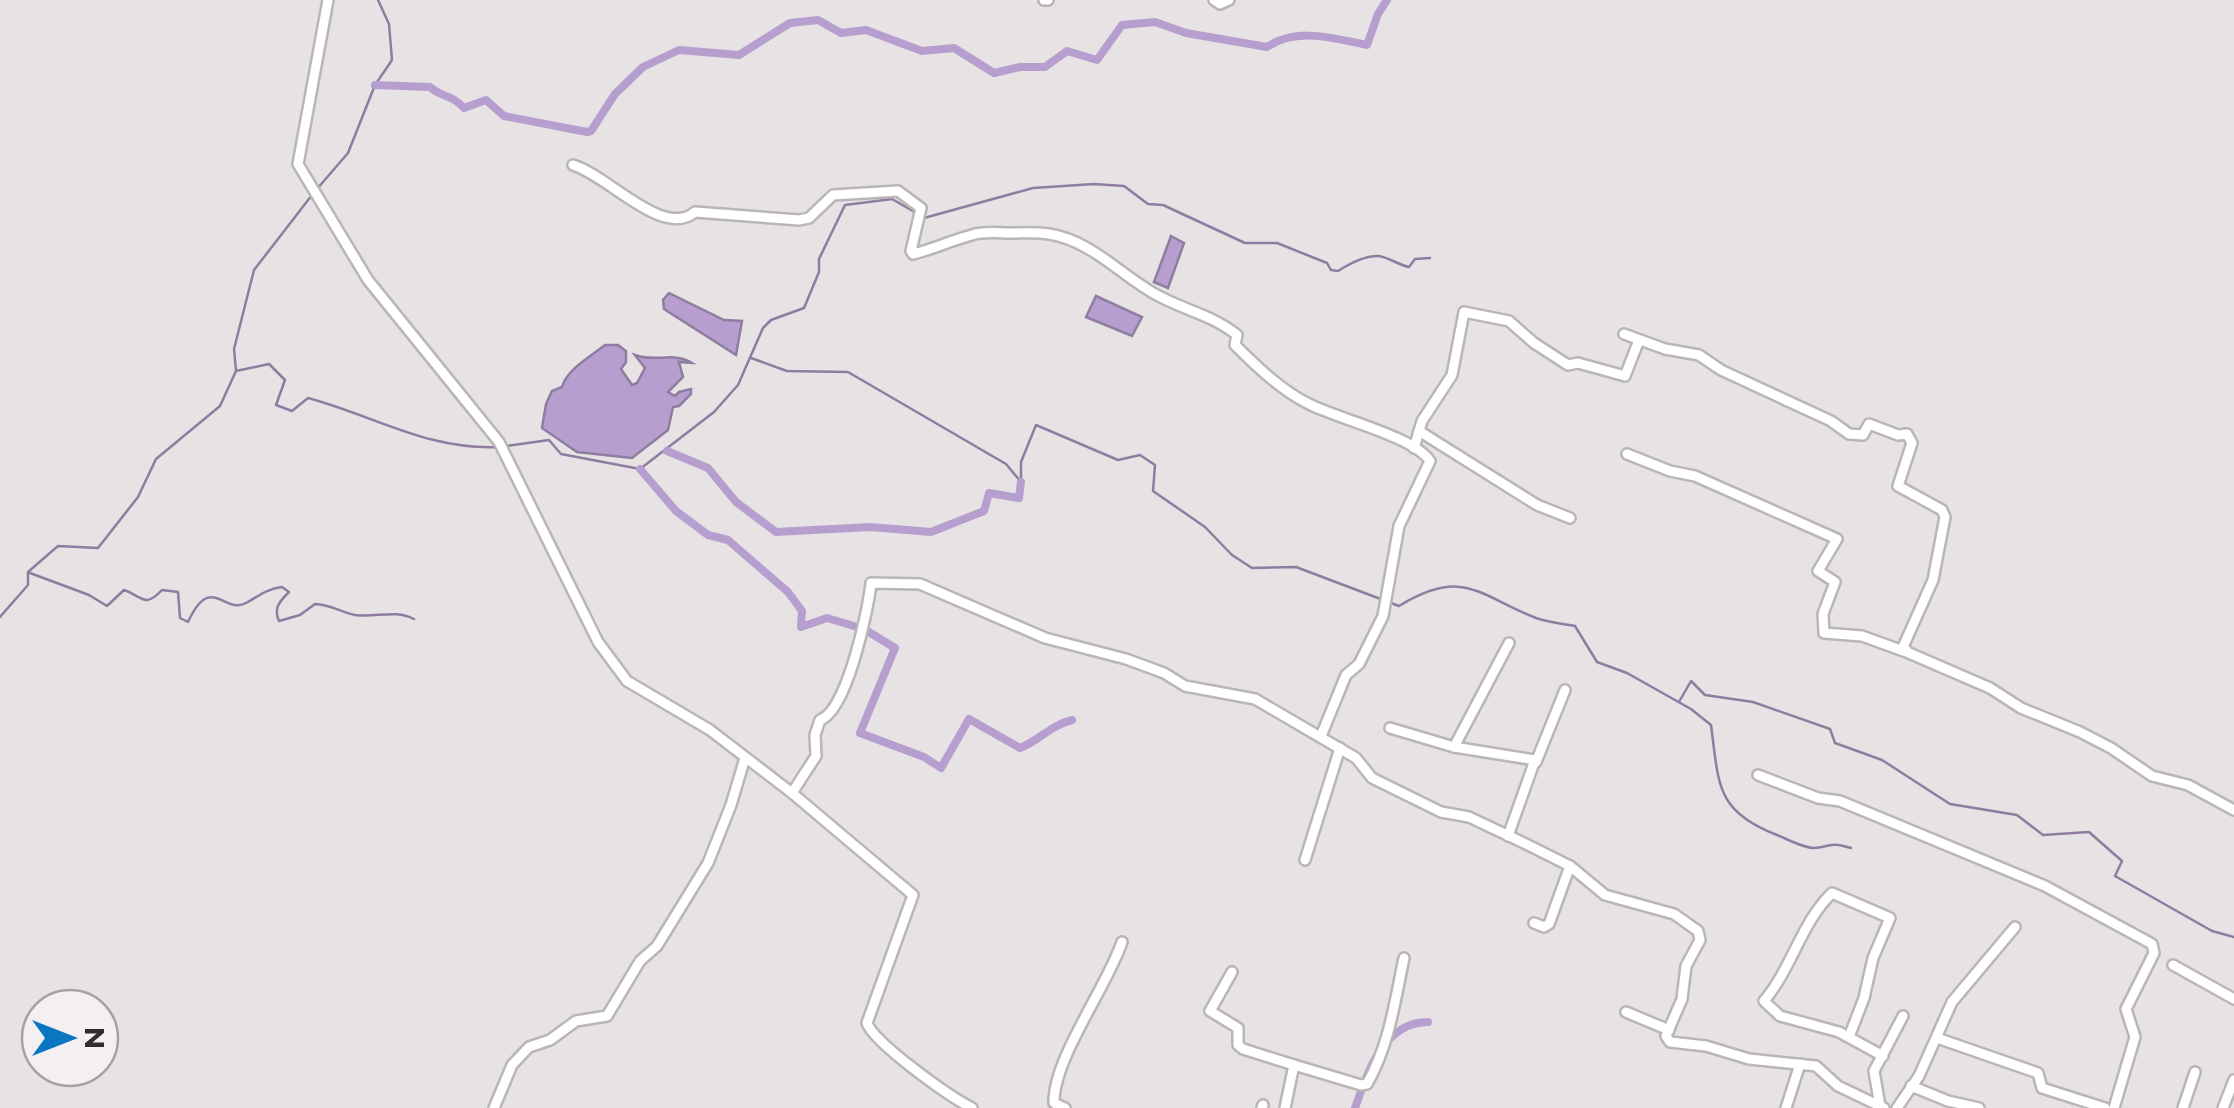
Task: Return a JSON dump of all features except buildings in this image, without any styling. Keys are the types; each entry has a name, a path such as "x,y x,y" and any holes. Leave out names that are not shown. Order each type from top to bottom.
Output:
{"street":[{"path":"328,0 298,164 368,280 499,442 598,642 627,680 710,730 913,895 867,1023 870,1032 898,1056 972,1108"},
{"path":"1214,0 1220,4 1229,0"},
{"path":"573,165 603,179 666,220 680,220 695,212 799,220 808,218 832,196 898,191 920,208 913,254 974,234 1045,233 1061,237 1102,257 1133,282 1191,312 1208,315 1237,336 1235,344 1253,362 1308,404 1414,448 1430,461 1399,526 1387,602 1359,664 1346,675 1322,736"},
{"path":"1414,448 1430,406 1449,382 1464,312 1509,321 1534,343 1568,364 1578,363 1626,376 1638,340"},
{"path":"1624,334 1665,350 1699,355 1721,370 1831,420 1849,434 1863,435 1869,424 1898,435 1908,434 1912,443 1898,486 1942,510 1945,517 1933,580 1903,647 1909,653"},
{"path":"1419,431 1537,505 1570,518"},
{"path":"1627,454 1695,476 1836,539 1818,570 1835,582 1823,614 1824,633 1862,636 1909,653 2111,748 2152,776 2188,786 2234,810"},
{"path":"792,793 816,756 815,735 820,720 828,718 836,705 864,629 871,583 920,584 1046,638 1164,672 1185,686 1255,699 1356,758 1372,778 1441,812 1470,816 1570,866 1605,895 1674,914 1698,931 1700,940 1686,966 1682,1000 1666,1036 1670,1042 1706,1046 1749,1059 1816,1066 1838,1086 1882,1107"},
{"path":"1454,748 1509,644"},
{"path":"1508,836 1565,690"},
{"path":"1390,728 1454,748 1534,759 1536,763"},
{"path":"1305,860 1340,748"},
{"path":"494,1108 512,1065 529,1046 550,1040 576,1020 607,1016 640,961 658,946 708,863 745,758"},
{"path":"1758,776 1840,802 2045,886 2152,944 2154,953 2126,1009 2135,1038 2114,1108"},
{"path":"1534,923 1544,927 1549,924 1570,866"},
{"path":"1849,1037 1864,998 1873,958 1890,918 1832,892 1811,920 1780,982 1764,1001 1780,1016 1824,1026 1882,1056"},
{"path":"1897,1108 1937,1038 1952,1002 2015,927"},
{"path":"1065,1108 1053,1099 1068,1054 1116,962 1122,942"},
{"path":"1232,972 1211,1007 1212,1014 1238,1028 1238,1044 1243,1049 1361,1085 1367,1084 1378,1066 1404,958"},
{"path":"2174,966 2234,998"},
{"path":"1626,1012 1668,1030"},
{"path":"1882,1107 1874,1072 1903,1016"},
{"path":"1937,1038 2038,1073 2042,1088 2105,1108"},
{"path":"1786,1108 1800,1064"},
{"path":"1285,1108 1294,1065"},
{"path":"2184,1108 2195,1072"},
{"path":"2223,1108 2234,1080"},
{"path":"1911,1086 1948,1101 1980,1108"}],"shaded area":[{"path":"1171,236 1184,243 1168,288 1154,282"},
{"path":"669,293 724,320 742,321 736,355 664,309 663,300"},
{"path":"1096,296 1142,317 1132,336 1086,317"},
{"path":"605,345 618,345 626,351 621,369 632,385 645,368 635,355 678,358 692,363 679,362 683,377 668,392 675,396 691,389 691,394 673,407 668,430 632,458 577,452 542,428 552,391 562,387 574,369"}],"waterway":[{"path":"317,189 348,153 375,85 392,60 389,24 378,0"},
{"path":"375,85 430,87 464,108 486,100 504,116 587,132 615,94 643,67 679,50 739,55 790,23 818,20 841,33 866,30 922,51 954,48 994,73 1045,67 1067,51 1097,60 1122,25 1155,22 1186,33 1267,47 1303,36 1367,45 1387,0"},
{"path":"924,218 1033,188 1124,186 1148,204 1163,205 1245,243 1277,243 1327,263 1331,270 1338,271 1372,256 1409,267 1415,259 1430,258"},
{"path":"0,617 28,585 28,572 58,546 98,548 138,497 156,459 220,406 236,371 234,349 254,270 312,195"},
{"path":"506,446 549,440 561,454 640,469 714,412 738,385 763,328 771,320 804,308 819,272 819,259 845,205 892,199 918,214"},
{"path":"751,358 787,371 848,372 1006,464 1021,482 1021,462 1036,425 1118,460 1140,455 1155,465 1153,491 1205,527 1232,555 1252,568 1296,567 1399,606 1439,588 1470,589 1536,618 1575,626 1597,662 1627,673 1691,709 1711,725 1719,779 1731,805 1742,816 1805,847 1851,848"},
{"path":"236,371 269,364 285,380 276,405 292,411 308,398 424,438 498,447"},
{"path":"667,451 708,468 736,502 776,532 870,527 931,532 984,511 989,493 1019,498 1021,482"},
{"path":"640,469 676,511 708,535 728,540 788,592 802,611 801,627 827,618 864,629 895,648 860,733 924,757 941,768 969,719 1020,748 1072,720"},
{"path":"30,573 89,595 107,606 124,590 147,600 162,590 178,592 180,618 188,622 196,607 211,597 238,605 282,587 289,592 277,608 279,621 300,615 315,604 355,615 414,619"},
{"path":"1679,702 1691,681 1705,695 1753,702 1830,729 1835,743 1882,760 1950,804 2017,815 2043,835 2089,832 2122,861 2115,876 2212,931 2234,937"},
{"path":"1355,1108 1372,1066 1388,1040 1412,1024 1428,1022"}]}
